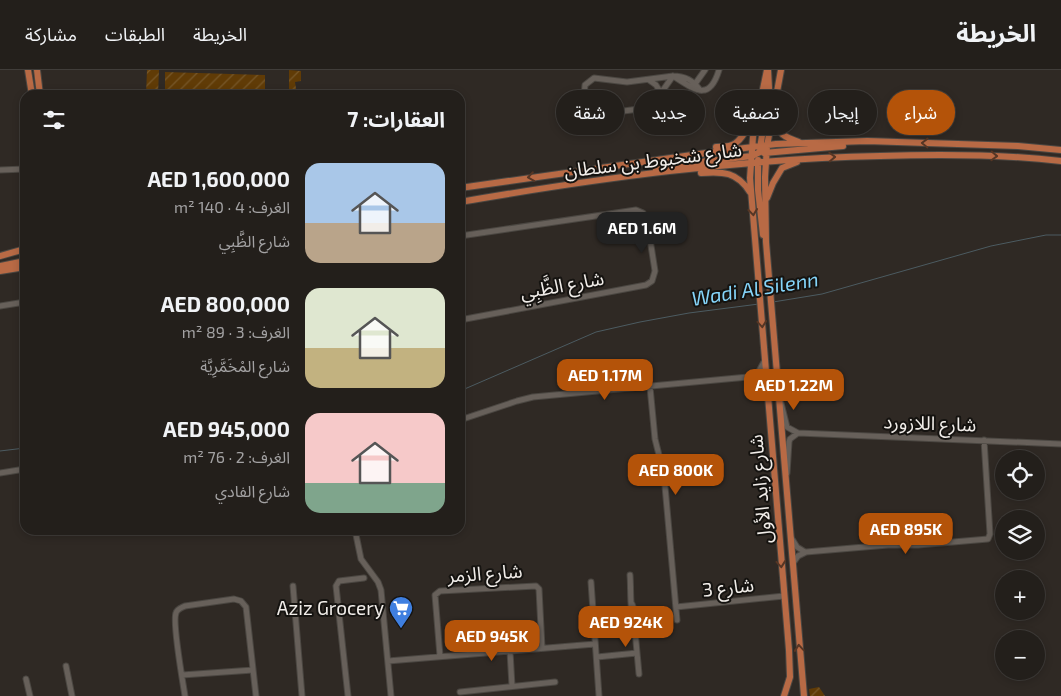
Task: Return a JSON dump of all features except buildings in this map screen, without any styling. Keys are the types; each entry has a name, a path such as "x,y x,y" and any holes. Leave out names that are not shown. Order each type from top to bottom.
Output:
{"main road":[{"path":"28,70 31,90"},
{"path":"36,70 39,90"},
{"path":"766,242 761,226 758,154 769,88 767,70"},
{"name":"شارع زايد الأول","path":"762,90 767,70"},
{"name":"شارع زايد الأول","path":"777,90 781,70"},
{"path":"699,154 708,149 732,145 741,135"},
{"name":"شارع زايد الأول","path":"759,135 758,154 751,194 790,677 784,696"},
{"name":"شارع زايد الأول","path":"758,154 764,135"},
{"path":"782,135 808,144"},
{"path":"758,154 833,147 867,141"},
{"name":"شارع شخبوط بن سلطان","path":"465,201 647,174 808,144 867,141 1018,146 1061,150"},
{"name":"شارع شخبوط بن سلطان","path":"465,187 699,154 758,154 766,162 811,158 958,155 1061,161"},
{"path":"765,204 773,183 782,168 811,158"},
{"name":"شارع زايد الأول","path":"766,162 765,204 768,273 804,696"},
{"path":"647,174 668,176 723,172 741,181 751,194"},
{"path":"0,257 20,250"},
{"path":"0,257 20,255"},
{"path":"0,266 20,262"},
{"path":"0,271 20,268"}],"street":[{"path":"695,84 705,70"},
{"path":"673,76 687,85 700,90 708,89 712,87 719,70"},
{"path":"663,90 673,76"},
{"path":"634,110 588,114 583,108 584,89 590,80 598,78 627,82 673,76 686,78 700,90"},
{"path":"648,80 656,85 659,90"},
{"path":"0,170 20,168"},
{"name":"شارع الظَّبِي","path":"465,235 636,210 643,213 647,220 655,271 654,278 646,285 465,319"},
{"path":"0,306 20,303"},
{"path":"465,418 533,397 748,377 758,373 764,361"},
{"path":"748,377 759,381 767,392"},
{"path":"650,387 655,439 664,475 677,620"},
{"path":"779,400 787,427 798,433 790,438 788,442 788,464 785,478"},
{"name":"شارع اللازورد","path":"798,433 1061,444"},
{"path":"792,563 798,556 806,552 984,540 988,538 990,534 984,440"},
{"path":"0,473 20,470"},
{"path":"790,534 794,544 806,552"},
{"path":"356,535 361,559 378,582 381,590 391,696"},
{"path":"630,575 631,612 634,620 639,674"},
{"path":"348,696 336,586 339,582 364,578"},
{"path":"591,582 599,696"},
{"path":"293,586 302,696"},
{"name":"شارع الزمر","path":"440,656 435,595 440,591 536,586 539,589 542,648"},
{"name":"شارع 3","path":"676,607 784,596"},
{"path":"185,696 175,619 177,611 185,606 234,599 241,601 246,607 256,696"},
{"path":"388,661 595,644"},
{"path":"510,651 512,686"},
{"path":"597,657 636,653"},
{"path":"66,666 72,696"},
{"path":"182,675 253,670"},
{"path":"26,679 30,696"},
{"path":"460,692 555,682"}],"shaded area":[{"path":"147,70 159,70 158,90 146,90"},
{"path":"289,70 301,71 301,81 295,82 296,90 289,90"},
{"path":"165,72 265,75 265,90 165,90"},
{"path":"819,687 825,696 810,696 809,689"}],"waterway":[{"name":"Wadi Al Silenn","path":"773,302 822,294 991,246 1046,235 1061,235"},
{"name":"Wadi Al Silenn","path":"465,389 596,332 689,313 759,304"},
{"name":"Wadi Al Silenn","path":"0,451 20,449"}],"place":[{"name":"Aziz Grocery","path":"401,629"}]}
